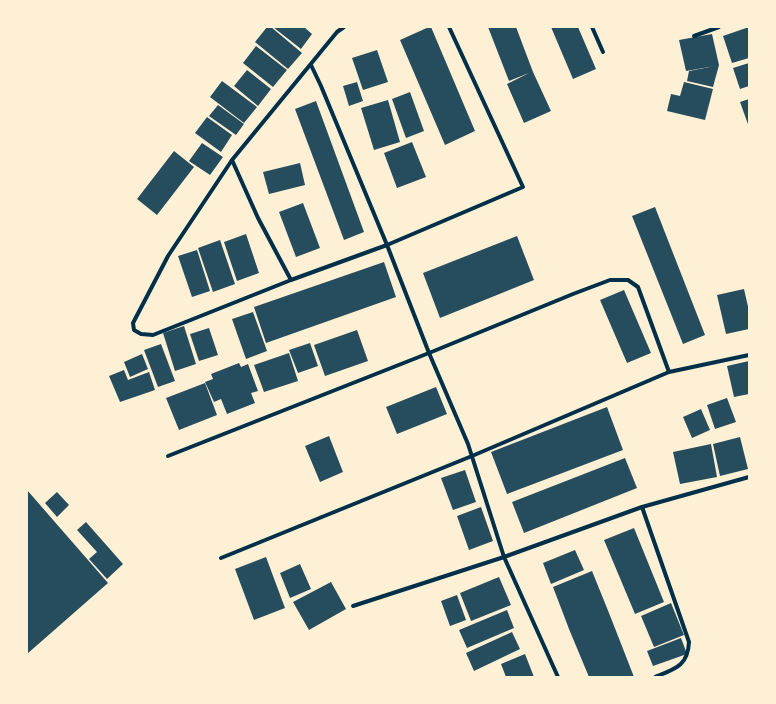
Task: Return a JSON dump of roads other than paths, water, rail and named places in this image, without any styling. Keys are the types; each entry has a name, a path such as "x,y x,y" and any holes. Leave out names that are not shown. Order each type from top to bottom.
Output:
{"street":[{"path":"337,32 338,27"},
{"path":"344,27 337,32 232,160 168,256 133,324 134,330 140,334 153,336 291,280 387,245 523,187 449,27"},
{"path":"592,27 603,52"},
{"path":"694,36 719,27"},
{"path":"311,65 387,245 429,353 472,456 504,557 558,677"},
{"path":"232,160 258,218 291,280"},
{"path":"168,456 610,280 628,280 638,287 668,372"},
{"path":"221,558 472,456 668,372 749,356"},
{"path":"353,606 504,557 642,507 749,477"},
{"path":"642,507 689,642 688,653 685,660 672,670 655,677"}]}
